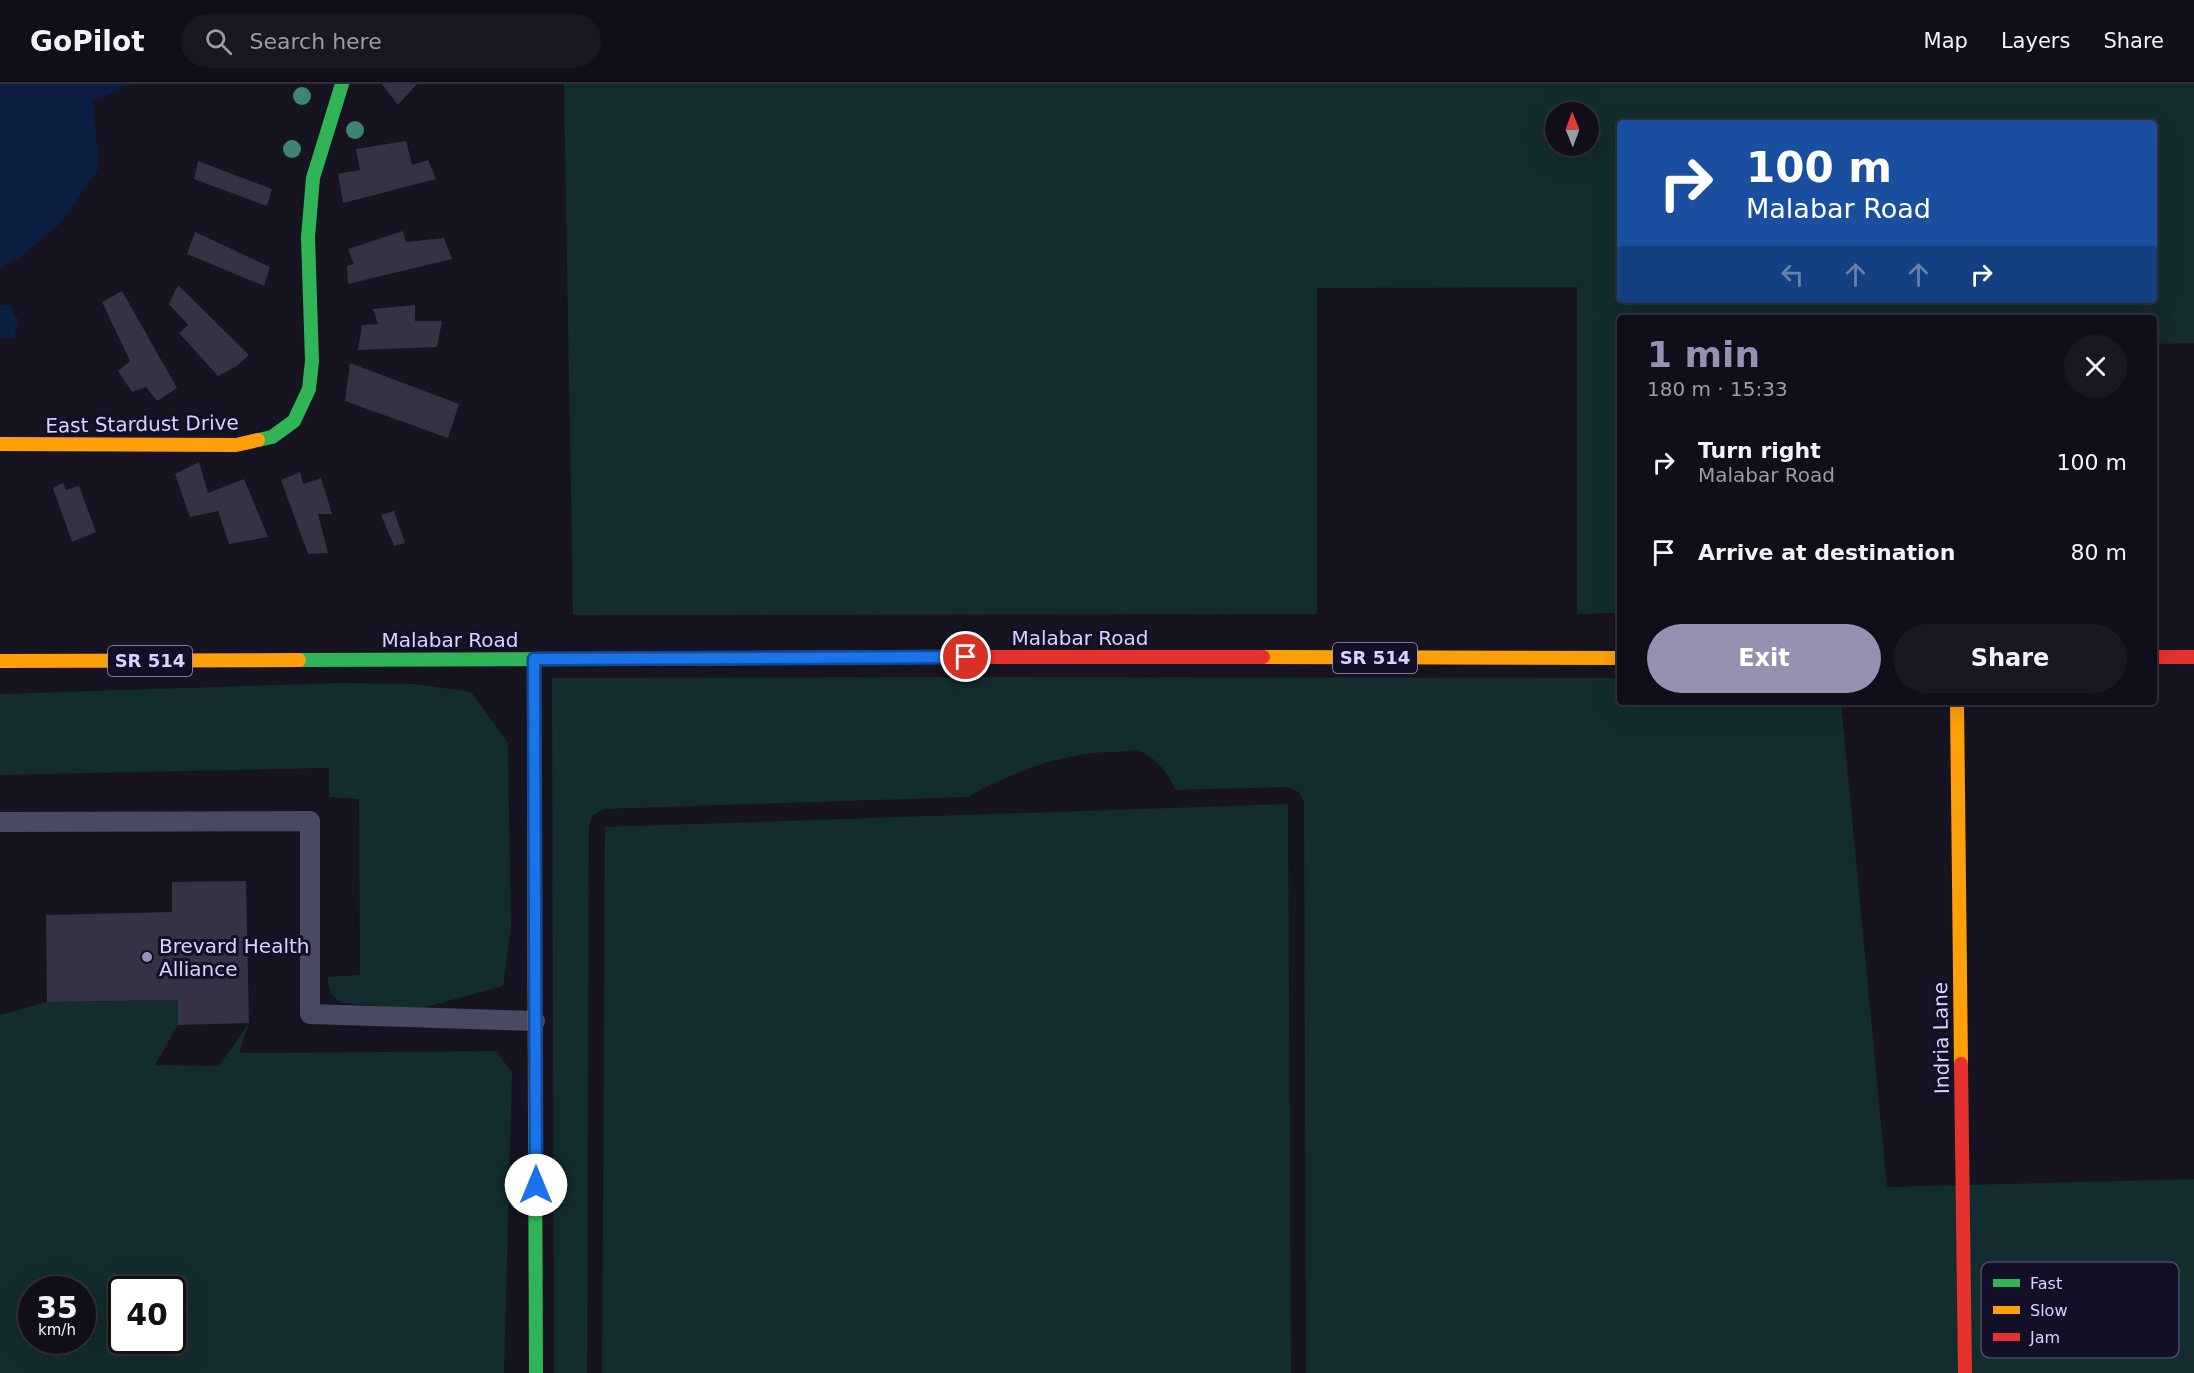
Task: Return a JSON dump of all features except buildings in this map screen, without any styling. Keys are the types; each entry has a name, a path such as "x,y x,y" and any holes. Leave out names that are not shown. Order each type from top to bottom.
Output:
{"street":[{"name":"East Stardust Drive","path":"0,444 236,445 272,437 294,420 309,389 312,361 308,237 313,178 342,84"},
{"path":"2157,657 2194,657"},
{"name":"Malabar Road","path":"0,661 1617,658"},
{"path":"534,659 536,1373"},
{"name":"Indria Lane","path":"1957,705 1965,1373"}],"lane":[{"path":"0,822 310,821 310,1014 535,1021"}],"green space":[{"path":"564,84 2194,84 2194,343 2157,344 2157,315 1617,315 1617,613 1577,614 1577,287 1317,288 1317,614 573,615"},
{"path":"552,678 1617,678 1617,705 1841,705 1887,1187 2194,1179 2194,1373 1306,1373 1304,803 1300,793 1288,787 1175,790 1166,772 1157,762 1134,750 1058,759 1021,771 968,797 604,809 592,816 589,827 587,1373 554,1373"},
{"path":"340,683 415,684 471,692 508,743 511,927 503,986 419,1009 341,1003 331,994 327,977 360,975 359,799 329,797 329,768 0,775 0,694"},
{"path":"1288,804 1291,1373 602,1373 605,827"},
{"path":"178,1000 178,1025 155,1065 219,1066 249,1023 239,1053 496,1051 512,1072 504,1373 0,1373 0,1015 47,1002"}],"water":[{"path":"0,84 133,84 93,101 99,168 60,224 20,257 0,268"},
{"path":"0,305 12,305 14,315 19,319 14,338 0,337"}],"traffic: fast":[{"path":"258,440 272,437 294,421 309,389 312,361 308,237 313,178 342,84"},
{"path":"299,660 595,659"},
{"path":"535,1125 536,1373"}],"traffic: slow":[{"path":"0,444 236,445 258,440"},
{"path":"595,659 900,657"},
{"path":"1263,657 1617,658"},
{"path":"534,659 535,1125"},
{"path":"0,661 299,660"},
{"path":"1957,705 1961,1064"}],"traffic: jam":[{"path":"900,657 1263,657"},
{"path":"2157,657 2194,657"},
{"path":"1961,1064 1965,1373"}],"place":[{"name":"Brevard Health Alliance","path":"147,957"}],"route":[{"path":"536,1185 534,659 966,657"}]}
